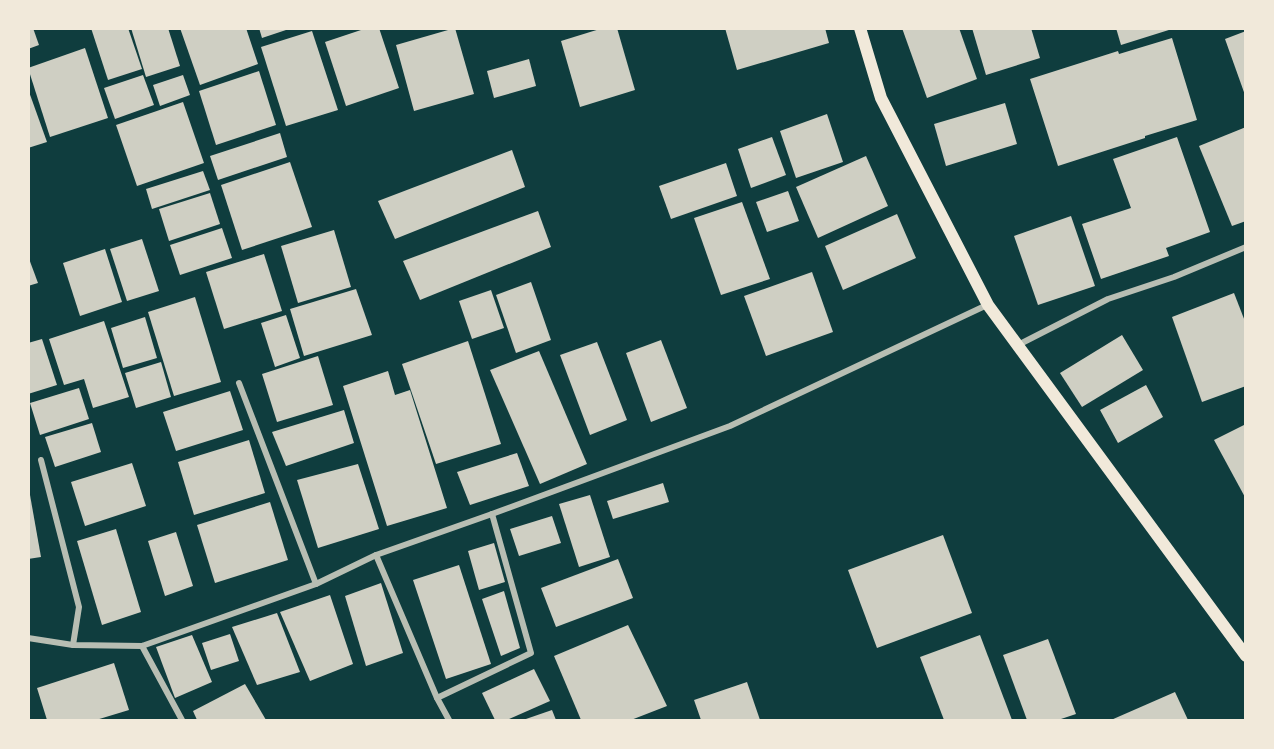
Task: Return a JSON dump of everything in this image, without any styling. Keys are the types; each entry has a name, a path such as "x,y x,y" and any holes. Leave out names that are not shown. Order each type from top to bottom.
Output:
{"main road":[{"path":"860,28 881,98 988,305 1245,656"}],"street":[{"path":"1017,346 1108,299 1174,276 1245,247"},
{"path":"28,638 73,645 142,646 316,584 376,555 730,426 988,305"},
{"path":"239,383 316,584"},
{"path":"41,460 79,607 73,645"},
{"path":"437,698 531,653 492,514"},
{"path":"376,555 437,698 449,720"},
{"path":"142,646 182,720"}],"building":[{"path":"28,28 33,28 39,45 28,49"},
{"path":"91,28 128,28 142,69 108,80"},
{"path":"131,28 168,28 180,66 146,77"},
{"path":"180,28 246,28 258,64 200,85"},
{"path":"259,28 289,28 289,29 262,38"},
{"path":"367,28 379,28 399,88 346,106 325,42"},
{"path":"455,28 474,94 414,111 396,45"},
{"path":"603,28 617,28 635,90 580,107 561,41"},
{"path":"725,28 825,28 829,43 737,70"},
{"path":"902,28 959,28 977,79 927,98"},
{"path":"972,28 1031,28 1040,58 986,75"},
{"path":"1116,28 1172,28 1172,29 1121,45"},
{"path":"312,31 338,110 286,126 261,47"},
{"path":"1246,31 1246,95 1245,95 1225,39"},
{"path":"1172,38 1197,120 1058,166 1030,79 1118,51 1119,54"},
{"path":"85,48 108,118 50,137 28,68"},
{"path":"529,59 536,86 494,98 487,71"},
{"path":"259,71 276,125 216,145 199,91"},
{"path":"143,75 154,105 115,119 104,88"},
{"path":"183,75 190,95 160,106 153,85"},
{"path":"28,89 47,142 28,148"},
{"path":"183,102 204,163 137,186 116,125"},
{"path":"1005,103 1017,144 946,166 934,124"},
{"path":"827,114 843,162 796,178 780,131"},
{"path":"1246,127 1246,221 1232,226 1199,146"},
{"path":"280,133 287,157 218,180 210,156"},
{"path":"772,137 786,175 751,188 738,149"},
{"path":"1177,137 1210,232 1166,248 1169,256 1101,279 1082,224 1131,208 1113,159"},
{"path":"512,150 525,187 395,239 378,201"},
{"path":"866,156 888,206 818,238 796,187"},
{"path":"290,162 312,227 242,250 221,185"},
{"path":"726,163 737,196 671,219 659,186"},
{"path":"203,171 210,190 152,209 146,189"},
{"path":"788,191 799,221 767,232 756,202"},
{"path":"210,193 220,224 169,241 159,209"},
{"path":"742,202 770,279 721,295 694,218"},
{"path":"538,211 551,247 420,300 403,261"},
{"path":"897,214 916,258 843,290 825,246"},
{"path":"1071,216 1095,286 1038,305 1014,236"},
{"path":"222,228 232,258 180,275 170,245"},
{"path":"334,230 351,287 298,303 281,246"},
{"path":"142,239 159,291 127,301 110,249"},
{"path":"105,249 122,302 80,316 63,263"},
{"path":"264,254 282,311 224,329 206,272"},
{"path":"28,256 38,283 28,286"},
{"path":"812,272 833,332 766,356 744,296"},
{"path":"531,282 551,340 516,353 496,295"},
{"path":"356,289 372,335 304,356 290,309"},
{"path":"491,290 504,328 472,339 459,301"},
{"path":"1234,293 1246,324 1246,386 1202,402 1172,317"},
{"path":"195,297 221,382 174,396 148,312"},
{"path":"286,315 300,358 275,367 261,323"},
{"path":"145,317 157,358 123,368 111,328"},
{"path":"104,321 129,397 93,408 84,379 64,385 49,339"},
{"path":"1122,335 1143,370 1082,407 1060,373"},
{"path":"42,339 57,385 28,394 28,343"},
{"path":"661,340 687,408 651,422 626,353"},
{"path":"468,341 501,444 436,464 402,364"},
{"path":"597,342 627,420 590,435 560,355"},
{"path":"539,351 587,464 540,484 490,370"},
{"path":"318,356 333,405 277,422 262,374"},
{"path":"161,362 171,397 136,408 125,373"},
{"path":"388,371 395,395 410,390 447,508 387,526 343,386"},
{"path":"1146,385 1163,417 1118,443 1100,410"},
{"path":"79,388 89,419 40,435 30,403"},
{"path":"230,391 243,430 176,451 163,412"},
{"path":"344,410 354,443 286,466 272,432"},
{"path":"92,423 101,452 55,467 45,437"},
{"path":"1246,424 1246,499 1214,440"},
{"path":"249,440 265,493 194,515 178,462"},
{"path":"517,453 529,486 470,505 457,472"},
{"path":"132,463 146,506 85,526 71,482"},
{"path":"358,464 379,529 318,548 297,480"},
{"path":"663,483 669,502 613,519 607,501"},
{"path":"28,495 30,495 41,557 28,559"},
{"path":"590,495 610,557 579,567 559,504"},
{"path":"270,502 288,560 215,583 197,525"},
{"path":"552,516 561,543 519,556 510,529"},
{"path":"116,529 141,612 102,625 77,541"},
{"path":"176,532 193,586 165,596 148,541"},
{"path":"943,535 972,613 877,648 848,570"},
{"path":"494,543 505,582 479,590 468,551"},
{"path":"618,559 633,598 556,627 541,588"},
{"path":"459,565 491,664 446,679 413,580"},
{"path":"381,583 403,653 366,666 345,596"},
{"path":"504,591 520,648 501,656 482,599"},
{"path":"330,595 353,664 310,681 280,612"},
{"path":"277,613 300,672 257,685 232,627"},
{"path":"628,625 667,706 631,720 581,720 554,656"},
{"path":"230,634 239,661 211,670 202,643"},
{"path":"192,635 212,682 175,698 156,647"},
{"path":"980,635 1012,720 944,720 920,657"},
{"path":"1048,639 1076,714 1058,720 1027,720 1003,655"},
{"path":"114,663 129,710 96,720 47,720 37,688"},
{"path":"534,669 550,701 507,720 495,720 482,693"},
{"path":"747,682 760,720 701,720 694,700"},
{"path":"245,684 266,720 197,720 193,711"},
{"path":"1175,692 1188,720 1111,720"},
{"path":"552,710 556,720 523,720"}]}
